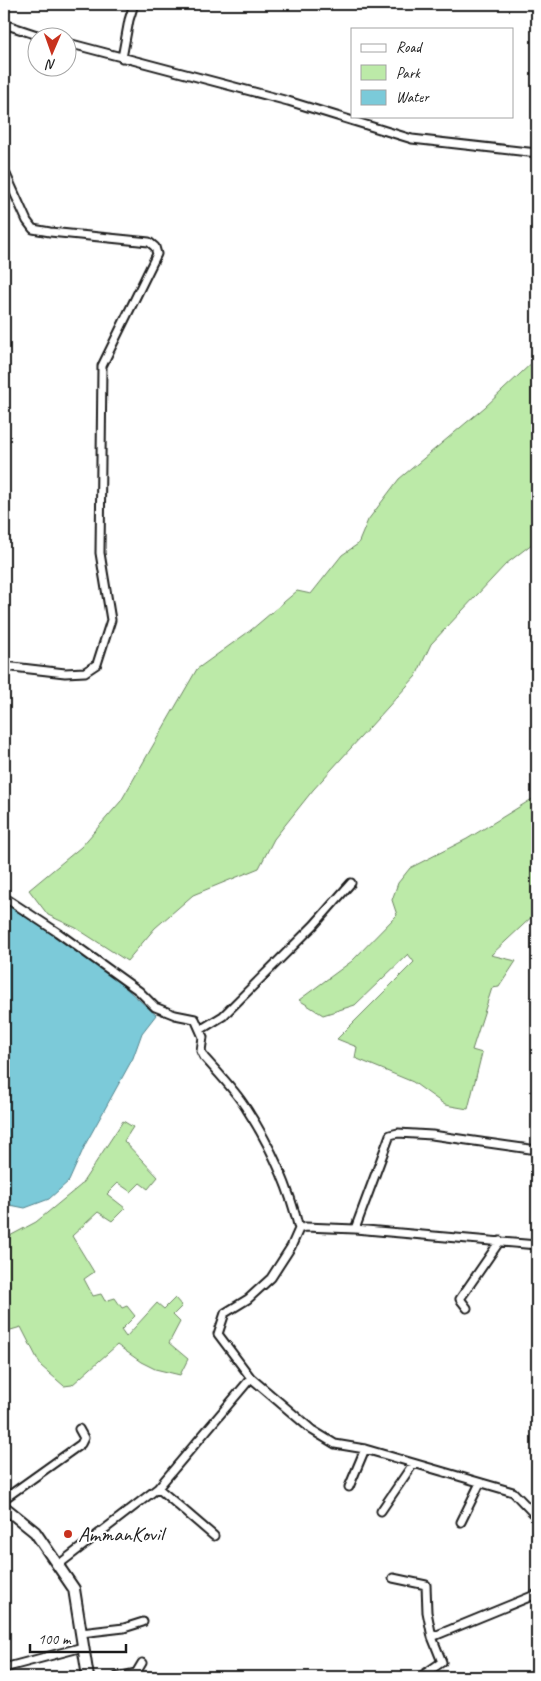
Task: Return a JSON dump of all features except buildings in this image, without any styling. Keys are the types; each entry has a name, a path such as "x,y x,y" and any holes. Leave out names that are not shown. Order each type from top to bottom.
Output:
{"street":[{"path":"122,58 134,4"},
{"path":"4,24 28,32"},
{"path":"78,46 288,101 412,139 537,153"},
{"path":"4,170 27,221 33,229 149,242 155,247 157,254 102,366 100,553 110,620 96,664 85,672 65,673 4,666"},
{"path":"200,1030 223,1016 314,925 351,883"},
{"path":"4,897 124,980 139,991 155,1007 176,1015 195,1019 203,1037 201,1051 204,1057 246,1106 272,1155 293,1204 299,1229 291,1247 271,1278 248,1299 225,1313 218,1334 251,1378 312,1430 335,1444 365,1449 513,1492 537,1517"},
{"path":"355,1229 390,1135 398,1133 432,1135 537,1150"},
{"path":"299,1229 305,1227 355,1229 537,1245"},
{"path":"467,1308 460,1299 500,1241"},
{"path":"58,1565 158,1488 251,1378"},
{"path":"4,1499 81,1444 84,1438 79,1429"},
{"path":"349,1487 365,1449"},
{"path":"381,1511 413,1464"},
{"path":"461,1522 480,1482"},
{"path":"158,1488 214,1536"},
{"path":"4,1507 35,1532 74,1589 88,1677"},
{"path":"393,1578 426,1585 427,1612 432,1637 442,1662 420,1677"},
{"path":"432,1637 537,1594"},
{"path":"81,1633 124,1628 143,1622"},
{"path":"4,1668 83,1647"},
{"path":"117,1677 136,1673 142,1663"}],"green space":[{"path":"537,358 537,540 506,564 431,644 416,676 313,790 274,839 259,868 193,895 155,928 127,961 76,928 48,915 29,890 81,847 121,801 197,669 251,630 297,591 311,594 342,555 358,544 368,520 399,479 485,407"},
{"path":"537,796 537,912 491,955 516,961 499,987 492,988 472,1050 482,1053 468,1109 445,1105 413,1082 355,1058 357,1047 337,1039 414,962 408,954 355,1005 323,1015 299,1000 352,961 397,915 392,900 398,883 410,868 467,839"},
{"path":"123,1121 133,1127 124,1141 158,1177 148,1189 140,1183 131,1192 118,1183 107,1194 125,1208 112,1221 98,1212 72,1236 94,1272 84,1279 93,1296 101,1294 105,1301 115,1298 122,1308 127,1306 135,1316 121,1330 126,1337 157,1303 164,1309 175,1298 182,1306 173,1315 180,1322 169,1343 188,1359 180,1375 155,1369 141,1362 117,1345 72,1385 64,1386 41,1366 21,1327 4,1332 4,1239 36,1222 81,1185"}],"water":[{"path":"4,903 111,975 156,1015 142,1033 133,1058 86,1143 69,1181 49,1199 25,1208 4,1202"}],"place":[{"name":"AmmanKovil","path":"68,1534"}]}
